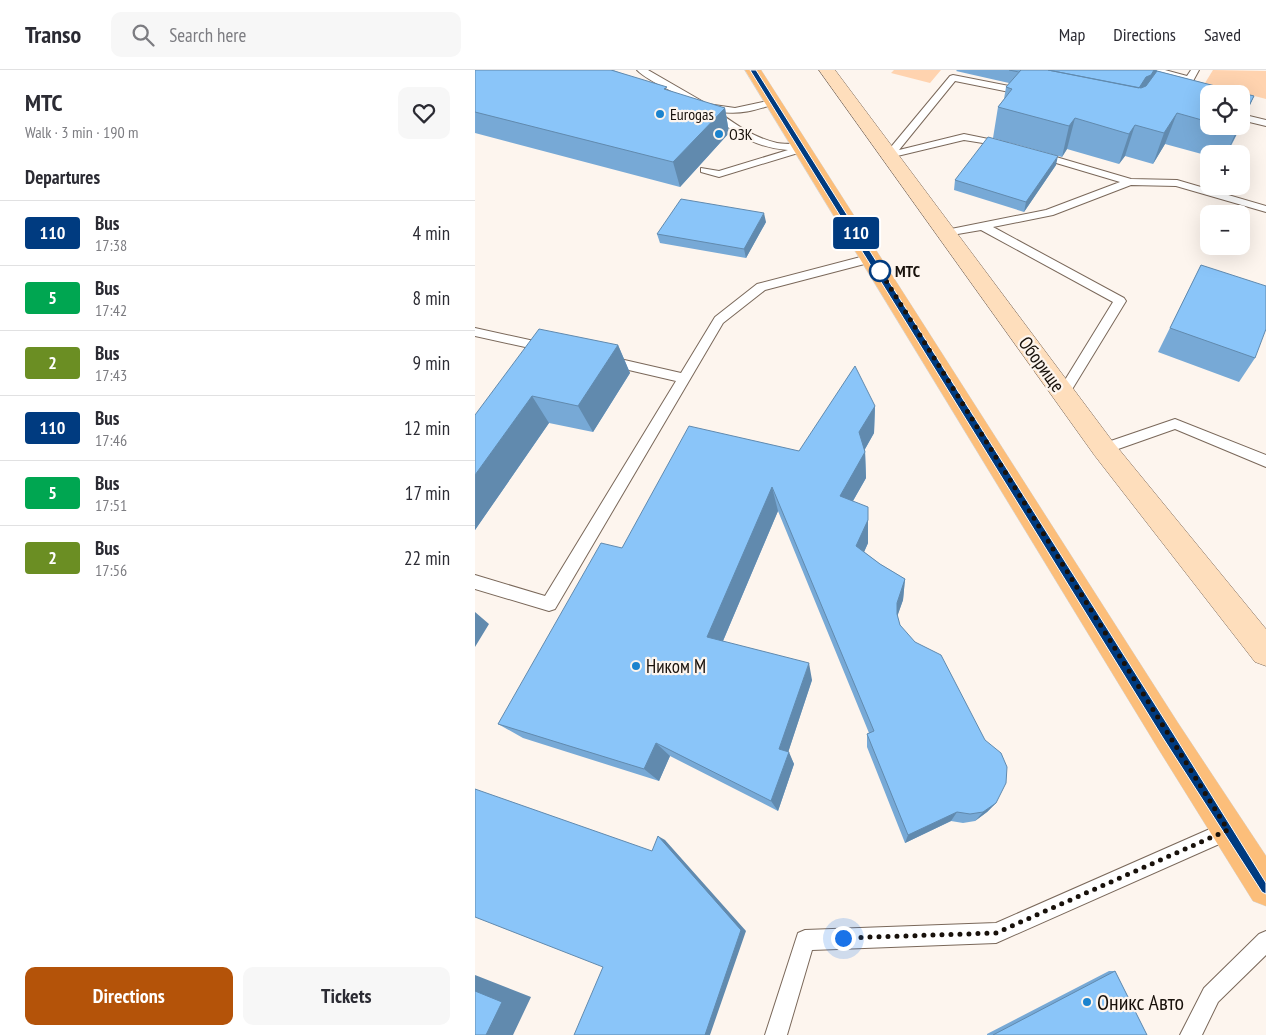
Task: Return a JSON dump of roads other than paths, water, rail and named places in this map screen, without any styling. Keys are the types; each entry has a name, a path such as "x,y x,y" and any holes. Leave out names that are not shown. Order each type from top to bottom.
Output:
{"main road":[{"path":"761,81 1266,888"}],"street":[{"name":"Оборище","path":"827,70 1104,449 1266,652"}],"lane":[{"path":"641,70 697,101 741,133 775,146 803,148"},
{"path":"1154,70 1190,79 1195,70"},
{"path":"889,155 953,78 1037,95"},
{"path":"697,101 725,111 746,110 761,81"},
{"path":"1250,119 1266,123"},
{"path":"889,155 964,137 1024,151 1130,182 1177,183 1266,209"},
{"path":"705,170 719,174 803,148"},
{"path":"946,233 1049,214 1130,182"},
{"path":"983,226 1120,301 1063,392"},
{"path":"475,582 549,604 719,320 761,287 872,258"},
{"path":"475,332 561,351"},
{"path":"599,359 684,378"},
{"path":"1104,449 1175,424 1266,461"},
{"path":"776,1035 805,940 996,933 1228,830"},
{"path":"1191,1035 1211,995 1266,941"}],"place":[{"name":"Eurogas","path":"660,114"},
{"name":"ОЗК","path":"719,134"},
{"name":"МТС","path":"880,271"},
{"name":"Ником М","path":"636,666"},
{"name":"Оникс Авто","path":"1087,1002"}]}
